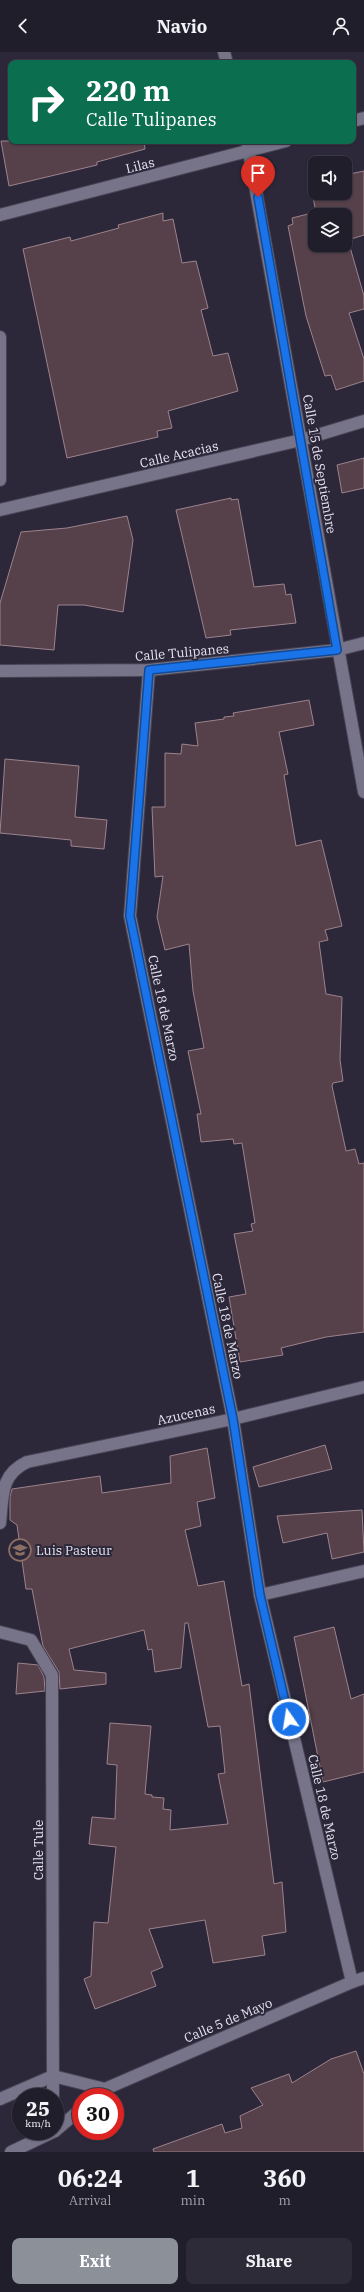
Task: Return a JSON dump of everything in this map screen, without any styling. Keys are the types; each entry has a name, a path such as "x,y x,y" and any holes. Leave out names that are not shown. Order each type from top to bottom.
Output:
{"street":[{"name":"Lilas","path":"0,215 249,146 264,144"},
{"name":"Calle 15 de Septiembre","path":"249,146 337,650 364,792"},
{"path":"0,337 0,480"},
{"name":"Calle Acacias","path":"0,510 301,440 364,421"},
{"name":"Calle Tulipanes","path":"0,671 149,670 337,650 364,643"},
{"name":"Calle 18 de Marzo","path":"149,670 130,916 233,1419 260,1595 358,1980"},
{"name":"Azucenas","path":"0,1523 5,1483 14,1468 27,1462 233,1419 364,1387"},
{"path":"260,1595 364,1571"},
{"name":"Calle Tule","path":"0,1632 31,1640 52,1675 53,2088"},
{"name":"Calle 5 de Mayo","path":"111,2088 358,1980"},
{"path":"0,2099 53,2076"},
{"name":"Calle 5 de Mayo","path":"53,2076 86,2088"},
{"path":"64,2123 72,2116"},
{"path":"11,2152 36,2140"}],"building":[{"path":"1,141 8,141 8,144 144,144 145,149 97,162 97,165 9,186"},
{"path":"364,171 364,235 352,239 352,208 315,208 314,200 352,200 352,174"},
{"path":"163,213 163,221 173,219 182,263 196,261 208,308 201,310 213,356 228,353 238,391 168,411 172,428 157,431 158,437 67,458 23,249 70,237 71,241 119,228 118,225"},
{"path":"308,214 308,252 351,252 364,296 364,309 349,313 364,359 364,381 336,390 331,375 325,376 306,316 288,226 293,224 292,218"},
{"path":"364,458 364,488 342,493 337,465"},
{"path":"231,498 231,500 238,499 254,587 284,584 286,595 291,594 296,623 230,630 231,635 206,638 176,510"},
{"path":"127,516 133,540 123,612 84,605 58,605 54,650 0,645 0,603 21,532 67,528"},
{"path":"309,700 314,725 279,732 288,774 284,775 296,846 321,840 342,926 325,930 328,940 319,942 326,994 342,997 340,1060 343,1081 333,1083 332,1086 346,1151 355,1149 359,1164 364,1163 364,1332 326,1337 281,1348 283,1355 240,1362 229,1297 246,1294 234,1234 253,1231 251,1224 255,1223 242,1143 234,1144 233,1139 201,1142 197,1114 201,1114 188,1051 204,1048 193,991 189,944 165,950 157,917 163,876 155,877 152,807 165,807 165,753 181,754 182,744 198,746 195,723 224,719 224,717 234,716 233,713"},
{"path":"5,759 79,766 75,817 107,820 104,849 71,846 71,840 0,833"},
{"path":"325,1445 332,1469 259,1487 253,1467"},
{"path":"207,1448 215,1498 197,1502 201,1526 185,1530 198,1586 224,1581 242,1686 249,1684 274,1884 282,1882 286,1932 262,1936 265,1955 213,1963 205,1920 149,1929 163,1967 151,1972 156,1986 95,2009 84,1979 91,1976 94,1922 108,1923 116,1847 89,1844 92,1817 115,1819 117,1765 107,1764 110,1723 151,1726 145,1794 152,1795 152,1797 164,1798 163,1809 171,1810 170,1830 228,1824 218,1774 225,1773 220,1726 208,1727 188,1623 185,1623 181,1668 155,1672 152,1649 148,1650 144,1630 69,1649 74,1670 106,1673 106,1684 60,1689 59,1672 43,1646 32,1589 26,1589 17,1525 10,1520 10,1497 12,1489 100,1476 102,1493 171,1483 170,1456"},
{"path":"362,1510 364,1552 332,1559 327,1533 283,1543 277,1516"},
{"path":"334,1627 351,1699 364,1694 364,1772 323,1782 294,1637"},
{"path":"18,1663 38,1665 44,1677 45,1691 16,1694"},
{"path":"356,2051 364,2074 364,2152 154,2152 153,2149 222,2124 225,2133 242,2128 240,2116 263,2105 251,2088 289,2074 292,2083 331,2059"}],"place":[{"name":"Luis Pasteur","path":"20,1550"}],"route":[{"path":"258,197 337,650 149,670 130,916 233,1419 260,1595 289,1719"}]}
